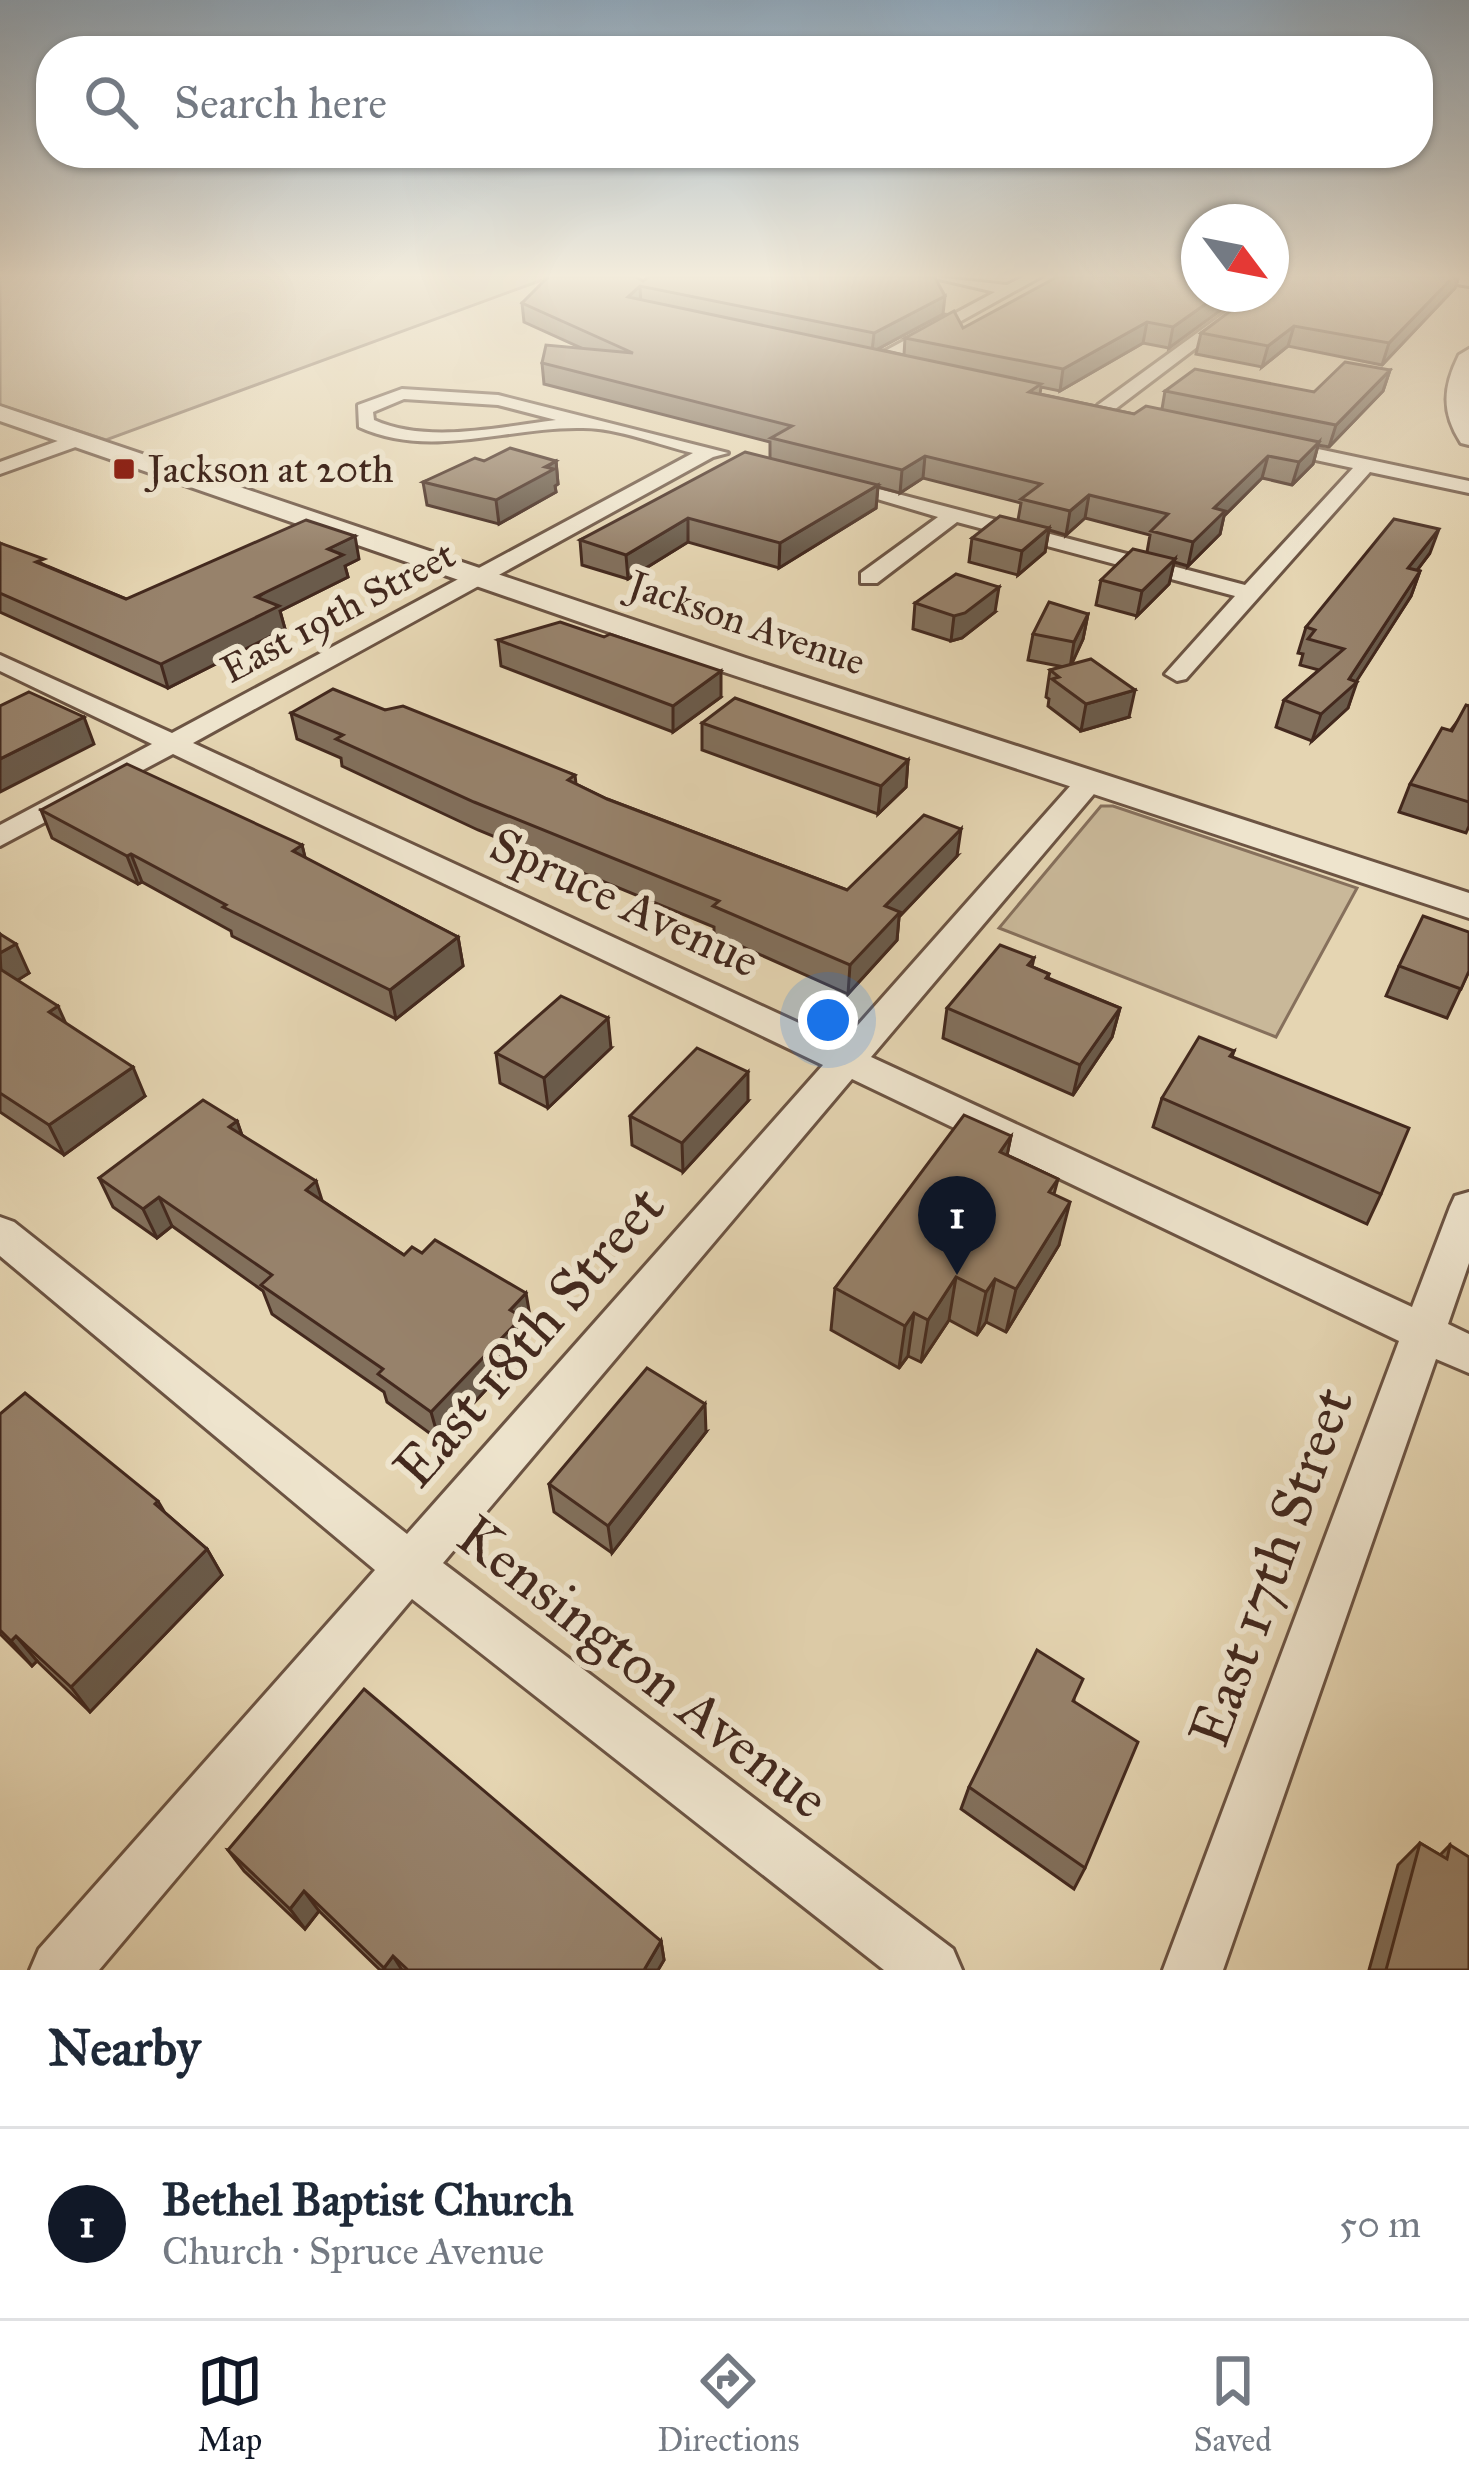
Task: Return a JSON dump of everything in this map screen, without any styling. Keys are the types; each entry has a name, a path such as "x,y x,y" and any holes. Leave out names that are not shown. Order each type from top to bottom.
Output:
{"street":[{"path":"1104,409 1160,368"},
{"path":"1463,368 1454,385 1456,409 1469,438"},
{"path":"416,394 498,400 585,422 419,435 374,429 362,416 375,402 416,394"},
{"path":"1082,404 1126,413"},
{"name":"Jackson Avenue","path":"0,413 1089,782 1469,905"},
{"name":"East 19th Street","path":"0,836 481,575 721,454 585,422"},
{"path":"0,468 77,440"},
{"path":"1257,442 1469,487"},
{"path":"1177,674 1366,465"},
{"path":"821,480 1248,593"},
{"path":"869,578 955,514"},
{"name":"Spruce Avenue","path":"0,662 1469,1354"},
{"name":"East 18th Street","path":"60,1970 1089,782"},
{"name":"East 17th Street","path":"1193,1970 1469,1207"},
{"name":"Kensington Avenue","path":"0,1233 411,1568 932,1970"}],"shaded area":[{"path":"0,368 302,368 106,440 0,405"},
{"path":"1101,806 1113,806 1357,888 1276,1037 999,928"}],"building":[{"path":"562,368 965,368 1041,384 1029,392 1134,414 1146,406 1319,442 1299,462 1268,456 1214,508 1225,511 1193,542 1151,531 1168,514 1089,495 1070,511 1021,499 1041,484 925,456 902,470 771,438 792,426"},
{"path":"1339,368 1390,370 1336,425 1165,391 1195,369 1314,392"},
{"path":"510,448 556,461 545,467 554,469 496,500 423,482 475,458 484,461"},
{"path":"745,452 878,485 780,543 688,518 626,555 580,540"},
{"path":"1000,516 1049,528 1022,551 972,538"},
{"path":"1394,519 1439,529 1408,568 1420,571 1349,679 1357,682 1321,714 1284,700 1344,649 1308,639 1315,630 1306,627"},
{"path":"306,520 355,536 328,549 343,555 256,597 279,606 161,664 0,593 0,543 126,599"},
{"path":"1133,549 1175,559 1142,591 1101,580"},
{"path":"956,574 999,587 954,616 915,603"},
{"path":"1049,602 1088,614 1074,642 1033,634"},
{"path":"560,622 721,671 673,706 498,640"},
{"path":"1091,659 1135,690 1086,704 1052,679 1059,677 1050,670"},
{"path":"333,689 385,710 403,706 575,775 568,780 607,799 847,890 924,815 961,829 885,906 900,912 850,965 713,906 719,901 474,802 336,739 343,735 291,713"},
{"path":"29,692 84,717 0,759 0,706"},
{"path":"735,698 908,760 881,786 702,723"},
{"path":"1466,705 1469,802 1410,784 1442,728 1452,731"},
{"path":"127,764 302,845 293,851 458,937 390,990 41,810"},
{"path":"1423,916 1469,932 1469,971 1461,989 1399,966"},
{"path":"0,934 16,944 0,953"},
{"path":"1000,945 1034,958 1028,965 1049,974 1046,978 1120,1008 1080,1065 947,1008"},
{"path":"0,969 58,1006 49,1012 133,1067 49,1125 0,1093"},
{"path":"561,996 608,1018 544,1078 496,1053"},
{"path":"1199,1037 1234,1051 1230,1056 1409,1128 1381,1194 1162,1098"},
{"path":"697,1048 748,1072 682,1143 630,1116"},
{"path":"203,1100 237,1121 229,1127 316,1181 306,1190 404,1255 412,1247 422,1253 435,1240 526,1293 510,1310 522,1317 431,1412 378,1374 383,1369 261,1285 272,1275 159,1197 143,1209 99,1178"},
{"path":"964,1115 1011,1136 1000,1152 1058,1179 1049,1192 1070,1202 1016,1289 995,1279 986,1292 956,1277 928,1320 914,1313 905,1326 835,1288"},
{"path":"647,1368 705,1404 608,1526 549,1484"},
{"path":"25,1393 158,1501 155,1504 207,1549 71,1687 16,1636 11,1641 0,1630 0,1414"},
{"path":"1037,1650 1083,1679 1073,1701 1138,1742 1085,1868 969,1787"},
{"path":"364,1689 661,1941 644,1970 408,1970 393,1956 384,1968 304,1891 290,1909 228,1850"},
{"path":"1420,1843 1447,1859 1450,1845 1469,1857 1469,1970 1386,1970"}],"place":[{"name":"Jackson at 20th","path":"124,469"},
{"name":"Bethel Baptist Church","path":"957,1275"}]}
